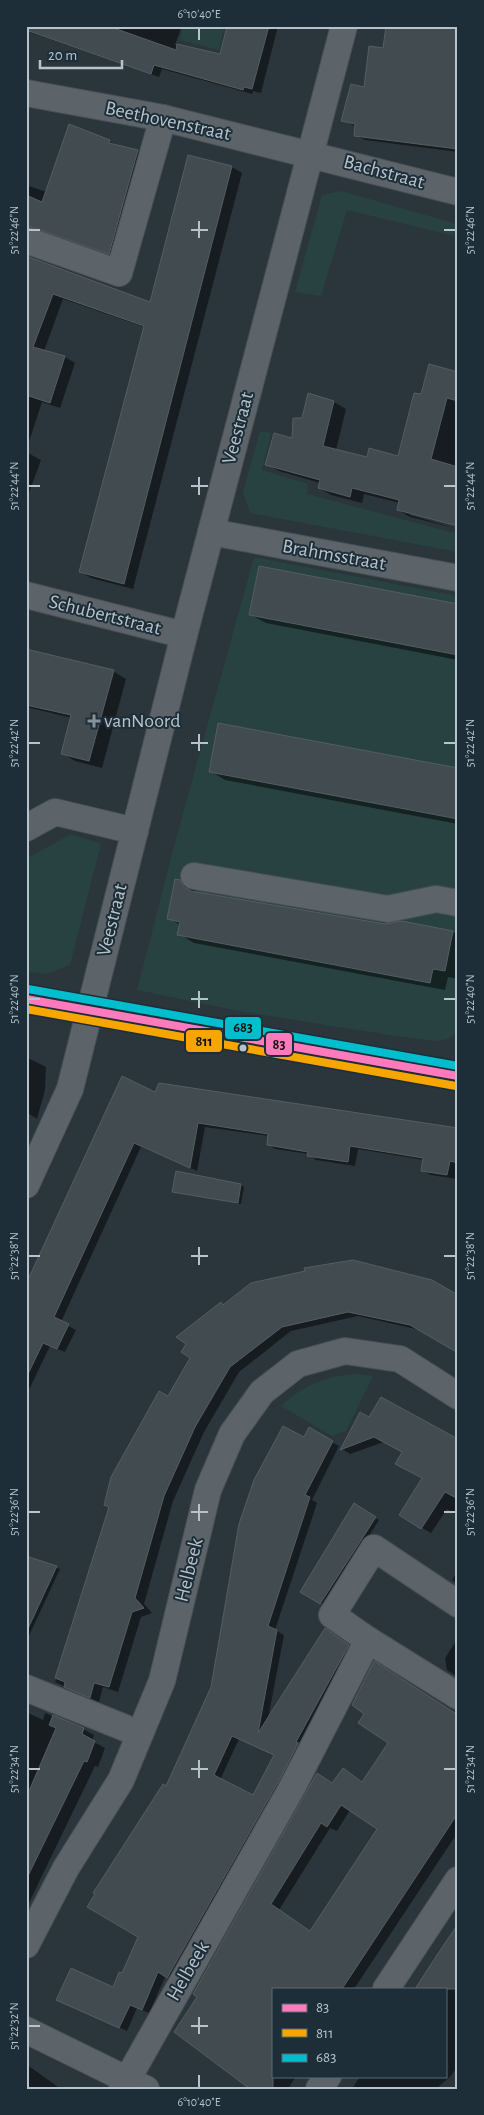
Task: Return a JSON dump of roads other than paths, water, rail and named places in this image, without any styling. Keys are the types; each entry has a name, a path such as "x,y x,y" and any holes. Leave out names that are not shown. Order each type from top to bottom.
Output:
{"street":[{"name":"Veestraat","path":"26,1184 70,1089 184,635 309,153 344,26"},
{"name":"Beethovenstraat","path":"26,94 163,118 309,153"},
{"path":"26,240 120,273 163,118"},
{"name":"Bachstraat","path":"309,153 458,192"},
{"name":"Brahmsstraat","path":"211,532 458,578"},
{"name":"Schubertstraat","path":"26,595 184,635"},
{"path":"26,828 55,812 135,831"},
{"path":"194,876 388,909 436,899 458,903"},
{"path":"26,999 458,1076"},
{"name":"Helbeek","path":"26,1946 66,1868 121,1780 162,1681 208,1490 232,1434 262,1392 298,1364 345,1351 400,1359 458,1396"},
{"path":"458,1604 374,1548 332,1615 368,1640 458,1696"},
{"name":"Helbeek","path":"132,2085 294,1784 368,1640"},
{"path":"26,1688 140,1734"},
{"path":"387,1988 458,1880"},
{"path":"26,2030 132,2085"},
{"path":"319,2089 327,2078"}],"place":[{"name":"vanNoord","path":"94,721"}]}
